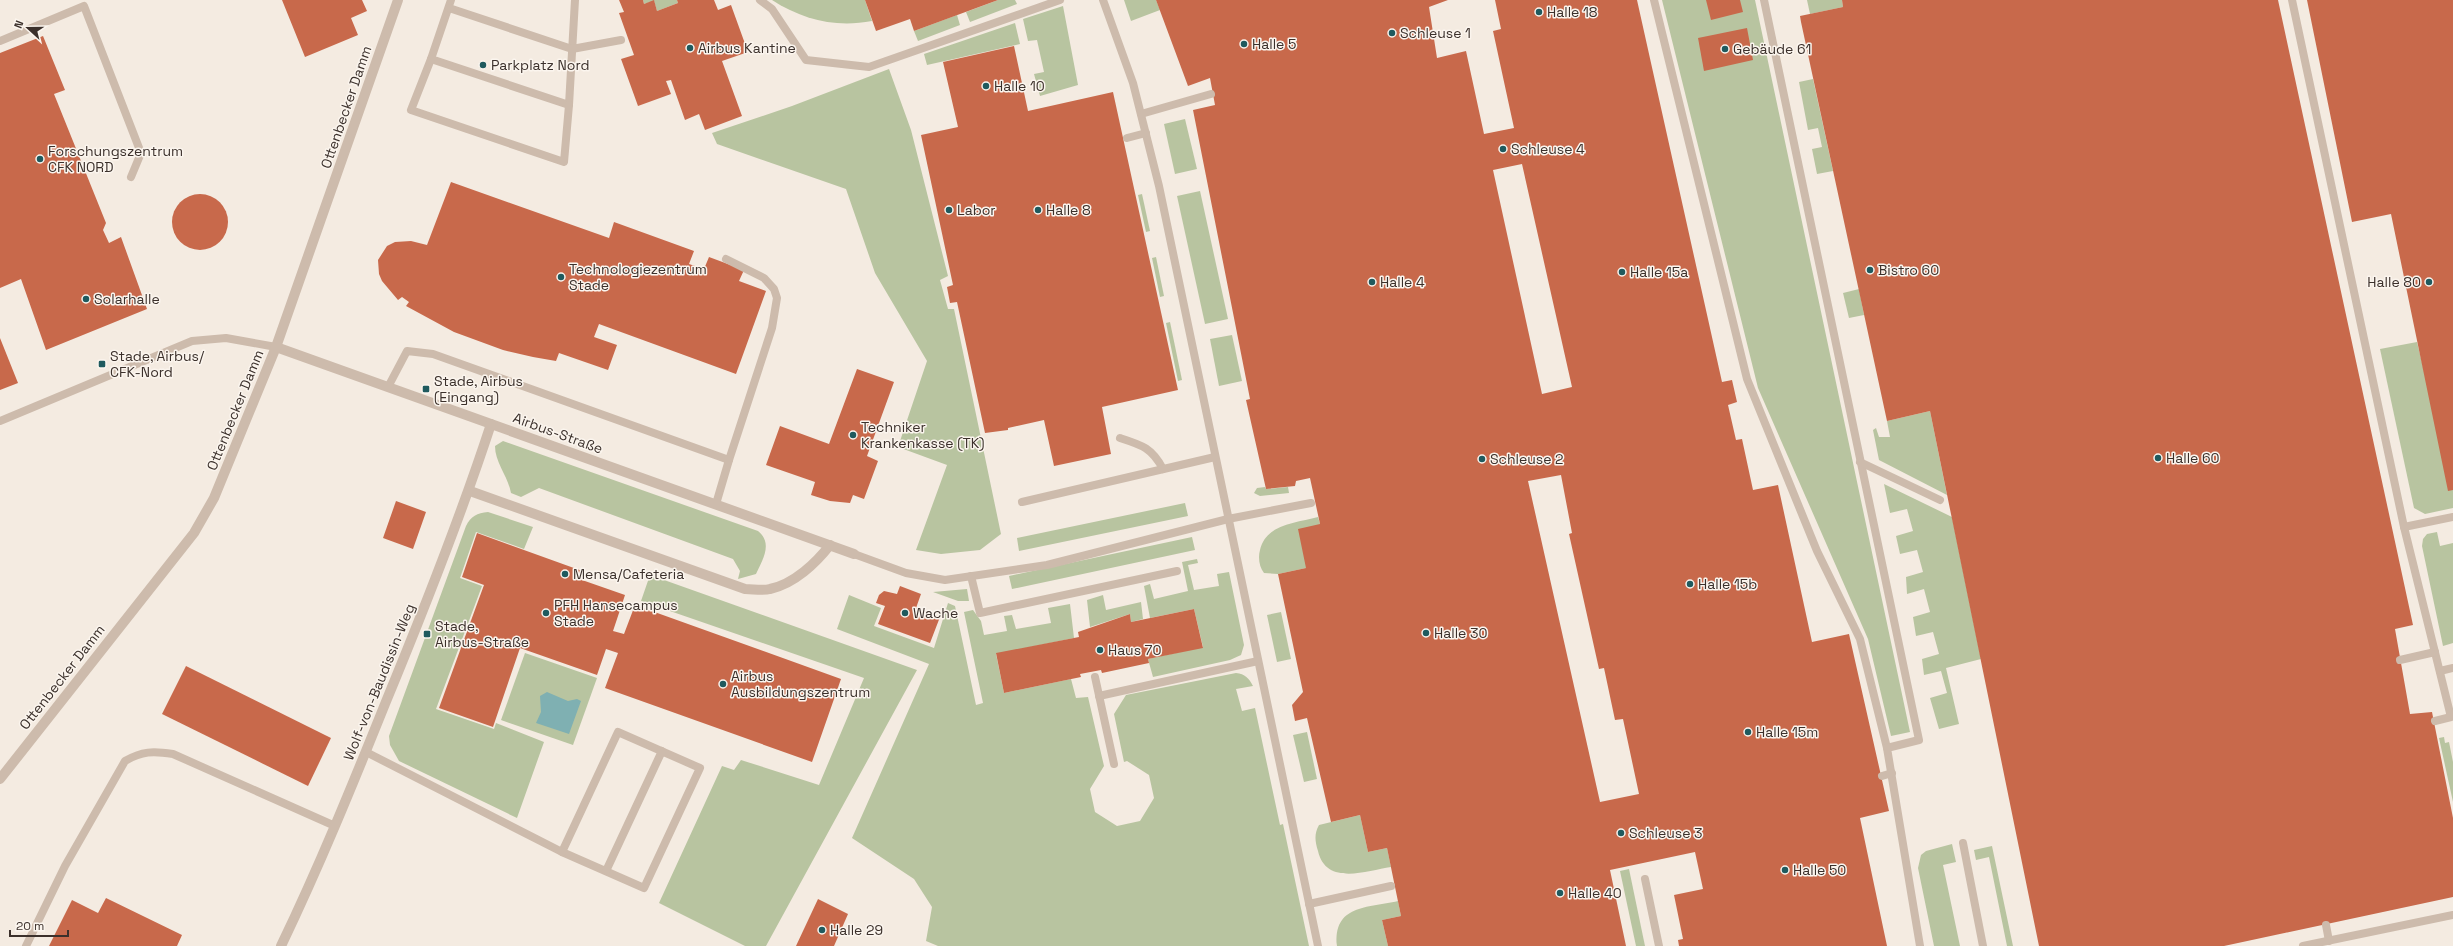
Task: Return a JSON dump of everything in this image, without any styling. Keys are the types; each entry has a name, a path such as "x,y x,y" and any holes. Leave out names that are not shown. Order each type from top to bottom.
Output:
{"street":[{"name":"Ottenbecker Damm","path":"0,779 194,533 214,498 276,346 398,0"},
{"name":"Airbus-Straße","path":"276,346 854,554"},
{"name":"Wolf-von-Baudissin-Weg","path":"281,946 314,876 366,752 470,491 491,424"},
{"path":"470,491 745,589 770,589 794,578 818,561 830,545"}],"lane":[{"path":"575,0 572,48 569,105 564,162 412,110 450,4 572,48 621,40"},
{"path":"760,0 772,9 806,60 869,67 1060,0"},
{"path":"1103,0 1133,83 1159,186 1318,946"},
{"path":"1654,0 1747,379 1817,551 1860,639 1892,773 1920,946"},
{"path":"1764,0 1919,740 1887,748"},
{"path":"2292,0 2404,527 2451,718 2435,721"},
{"path":"0,41 84,6 141,153 131,177"},
{"path":"430,59 569,105"},
{"path":"1141,114 1211,94"},
{"path":"1127,138 1146,133"},
{"path":"716,504 772,328 777,298 774,289 764,278 726,258"},
{"path":"0,421 192,341 226,338 276,346"},
{"path":"388,387 407,351 433,354 729,460"},
{"path":"1120,438 1141,445 1156,455 1163,469"},
{"path":"1022,502 1215,457"},
{"path":"1860,462 1940,500"},
{"path":"854,554 919,576 945,580 1047,564 1228,519 1311,503"},
{"path":"2404,527 2453,517"},
{"path":"971,576 980,613 1177,571"},
{"path":"2400,660 2435,652"},
{"path":"1099,696 1258,661"},
{"path":"2440,671 2453,668"},
{"path":"1095,677 1114,764"},
{"path":"366,752 562,852 644,888 700,768 618,732 562,852"},
{"path":"26,946 65,866 124,761 136,754 152,750 173,754 335,826"},
{"path":"606,871 662,752"},
{"path":"1882,776 1892,773"},
{"path":"1963,843 1982,946"},
{"path":"1645,878 1659,946"},
{"path":"1309,904 1391,886"},
{"path":"2303,946 2453,915"},
{"path":"2326,925 2329,941"}],"green space":[{"path":"643,0 677,0 678,3 657,11 654,1 644,4"},
{"path":"772,0 865,0 872,21 859,23 833,23 820,21 796,13"},
{"path":"998,0 1015,0 1017,4 970,22 966,12"},
{"path":"1124,0 1156,0 1160,10 1131,21"},
{"path":"1662,0 1755,0 1910,732 1891,736 1868,639 1758,388"},
{"path":"1807,0 1842,0 1843,7 1810,14"},
{"path":"1063,6 1078,85 1040,96 1034,74 1044,72 1037,40 1028,41 1023,19"},
{"path":"957,15 960,25 918,41 914,31"},
{"path":"1015,23 1020,44 927,65 924,54"},
{"path":"889,69 911,130 948,276 940,280 948,309 954,309 1001,534 980,550 941,554 916,550 947,465 898,447 927,361 875,273 846,189 717,144 712,133 792,106"},
{"path":"1813,79 1833,171 1817,174 1812,149 1822,147 1818,128 1808,130 1799,82"},
{"path":"1185,119 1197,169 1175,174 1164,124"},
{"path":"1200,191 1228,319 1205,324 1177,196"},
{"path":"1142,194 1150,231 1146,232 1138,195"},
{"path":"1156,257 1164,296 1160,297 1152,258"},
{"path":"1859,289 1864,315 1849,318 1843,293"},
{"path":"1170,322 1182,380 1178,381 1166,323"},
{"path":"1232,335 1242,381 1219,386 1210,339"},
{"path":"2417,342 2453,490 2453,508 2425,514 2414,508 2380,349"},
{"path":"1930,411 1947,495 1879,460 1873,430 1876,428 1879,437 1890,437 1887,421"},
{"path":"503,441 758,531 763,536 766,546 764,557 756,574 738,579 740,571 733,559 539,488 521,497 511,493 499,464 495,446"},
{"path":"1884,484 1952,517 1981,659 1946,668 1959,724 1939,729 1930,698 1947,693 1941,671 1924,675 1922,659 1939,654 1933,632 1916,636 1913,617 1930,612 1924,589 1907,594 1906,577 1923,572 1917,550 1900,554 1896,536 1913,531 1907,509 1890,513"},
{"path":"1265,487 1266,489 1288,487 1289,493 1260,496 1254,493 1257,488"},
{"path":"1185,503 1188,516 1019,551 1017,538"},
{"path":"488,512 533,527 524,549 476,532 460,578 482,586 436,709 494,729 496,723 544,742 517,818 399,761 390,745 389,736 466,526 475,516"},
{"path":"1318,517 1320,524 1306,568 1278,574 1264,573 1262,571 1259,553 1263,541 1268,535 1283,526"},
{"path":"2437,532 2440,546 2453,543 2453,643 2443,646 2422,546 2423,539 2427,534"},
{"path":"1192,537 1195,550 1012,589 1009,576"},
{"path":"1197,559 1198,563 1188,565 1194,590 1219,586 1217,574 1229,572 1244,645 1241,655 1230,660 1153,677 1148,659 1203,647 1194,609 1150,618 1144,586 1150,584 1154,599 1188,591 1182,562"},
{"path":"650,575 917,670 766,946 745,946 659,903 722,766 734,770 741,760 819,785 864,678 641,601"},
{"path":"967,589 969,601 958,601 933,592"},
{"path":"849,595 881,608 874,626 934,648 948,603 955,606 976,705 983,703 964,612 973,610 981,621 984,635 1007,631 1004,616 1012,615 1016,629 1051,623 1048,608 1070,604 1074,638 996,654 1004,693 1071,679 1076,698 1088,697 1104,766 1090,789 1095,812 1117,826 1140,821 1154,798 1149,775 1127,761 1124,762 1114,714 1126,695 1236,673 1242,674 1246,677 1253,686 1236,689 1242,711 1255,708 1280,825 1283,824 1309,946 938,946 926,941 932,907 914,879 852,838 929,664 837,629"},
{"path":"1103,595 1106,610 1141,602 1143,619 1131,622 1130,614 1090,627 1087,600"},
{"path":"1281,612 1291,659 1277,662 1267,615"},
{"path":"525,653 597,678 573,745 501,720"},
{"path":"1307,732 1317,779 1304,782 1293,735"},
{"path":"2444,737 2445,743 2449,742 2453,762 2453,802 2439,738"},
{"path":"1360,815 1368,852 1387,848 1391,867 1348,874 1329,869 1322,862 1318,851 1316,841 1317,828 1319,825"},
{"path":"1952,844 1956,862 1943,865 1960,946 1934,946 1918,868 1921,855 1926,851"},
{"path":"1992,846 2013,946 2007,946 1989,857 1976,860 1974,850"},
{"path":"1629,869 1645,946 1636,946 1620,871"},
{"path":"1398,901 1401,916 1382,920 1388,946 1337,946 1337,933 1340,923 1346,916 1354,911 1364,908"}],"water":[{"path":"547,692 568,701 577,699 581,701 569,734 536,723 541,712 540,696"}],"building":[{"path":"282,0 362,0 367,11 351,18 358,35 305,57"},
{"path":"619,0 643,0 644,4 654,0 657,11 678,3 677,0 714,0 718,10 731,5 748,52 722,61 742,116 705,130 699,114 685,120 671,80 666,81 671,94 638,106 621,59 634,55 619,13 624,12"},
{"path":"865,0 998,0 914,31 910,19 876,31"},
{"path":"1156,0 1448,0 1429,7 1437,58 1466,51 1484,134 1514,128 1493,31 1501,29 1495,0 1637,0 1722,382 1732,380 1737,402 1728,405 1736,440 1742,439 1753,490 1778,485 1812,642 1849,634 1889,811 1860,818 1887,946 1679,946 1678,940 1683,939 1674,895 1703,889 1695,852 1610,870 1626,946 1388,946 1382,920 1401,916 1387,848 1368,852 1360,815 1331,822 1307,718 1295,721 1292,705 1303,692 1278,574 1306,568 1298,529 1320,524 1310,478 1296,481 1295,486 1266,489 1246,400 1250,399 1193,110 1215,105 1210,78 1188,86","holes":["1522,164 1572,387 1542,394 1493,170","1561,475 1572,533 1569,534 1599,669 1604,668 1615,720 1623,719 1639,794 1600,802 1528,481"]},
{"path":"1706,0 1740,0 1743,12 1711,20"},
{"name":"Halle 60","path":"1842,0 2278,0 2413,625 2395,629 2410,714 2432,712 2453,818 2453,897 2224,946 2039,946 1930,411 1887,421 1801,22 1800,16 1843,7"},
{"name":"Halle 80","path":"2307,0 2453,0 2453,490 2448,491 2391,214 2352,222"},
{"name":"Gebäude 61","path":"1747,28 1753,60 1704,71 1698,38"},
{"name":"Forschungszentrum CFK NORD","path":"43,36 65,90 54,94 106,223 103,230 109,243 121,237 147,309 46,350 21,279 0,288 0,53"},
{"name":"Halle 8","path":"1014,46 1028,111 1113,92 1178,390 1102,407 1111,454 1054,466 1044,420 1008,428 1008,430 985,433 957,302 950,303 947,287 953,285 921,135 958,127 943,62"},
{"name":"Technologiezentrum Stade","path":"451,182 609,238 614,222 694,251 689,264 704,269 709,257 744,270 739,281 766,291 736,374 599,324 594,337 617,345 608,370 559,353 556,361 533,357 503,350 454,332 406,306 409,302 402,297 398,300 382,281 379,274 378,260 387,246 395,242 411,241 427,245"},
{"path":"195,194 205,194 220,202 226,211 228,222 226,233 220,242 205,250 195,250 184,245 177,238 172,227 172,217 177,206 184,199"},
{"path":"0,338 18,383 0,390"},
{"name":"Techniker Krankenkasse (TK)","path":"857,369 894,382 867,456 878,461 864,499 853,495 850,503 830,501 811,495 815,482 766,465 780,426 829,444"},
{"path":"396,501 426,512 413,549 383,538"},
{"path":"477,533 585,572 582,580 625,595 613,631 624,634 635,605 841,679 812,762 605,688 618,653 606,649 597,675 520,648 493,727 439,708 484,585 462,577"},
{"name":"Wache","path":"900,586 921,594 916,608 940,617 930,643 878,624 885,606 876,603 879,595 884,591 897,594"},
{"name":"Haus 70","path":"1194,609 1203,648 1148,659 1149,663 1102,673 1101,670 1080,674 1081,677 1004,693 996,653 1079,637 1078,632 1130,614 1131,622"},
{"path":"186,666 331,738 308,786 162,714"},
{"path":"106,898 182,935 177,946 49,946 72,900 98,913"},
{"name":"Halle 29","path":"818,899 848,914 834,946 796,946"}],"place":[{"name":"Halle 18","path":"1539,12"},
{"name":"Schleuse 1","path":"1392,33"},
{"name":"Halle 5","path":"1244,44"},
{"name":"Airbus Kantine","path":"690,48"},
{"name":"Gebäude 61","path":"1725,49"},
{"name":"Parkplatz Nord","path":"483,65"},
{"name":"Halle 10","path":"986,86"},
{"name":"Schleuse 4","path":"1503,149"},
{"name":"Forschungszentrum CFK NORD","path":"40,159"},
{"name":"Labor","path":"949,210"},
{"name":"Halle 8","path":"1038,210"},
{"name":"Bistro 60","path":"1870,270"},
{"name":"Halle 15a","path":"1622,272"},
{"name":"Technologiezentrum Stade","path":"561,277"},
{"name":"Halle 4","path":"1372,282"},
{"name":"Halle 80","path":"2429,282"},
{"name":"Solarhalle","path":"86,299"},
{"name":"Stade, Airbus/ CFK-Nord","path":"102,364"},
{"name":"Stade, Airbus (Eingang)","path":"426,389"},
{"name":"Techniker Krankenkasse (TK)","path":"853,435"},
{"name":"Halle 60","path":"2158,458"},
{"name":"Schleuse 2","path":"1482,459"},
{"name":"Mensa/Cafeteria","path":"565,574"},
{"name":"Halle 15b","path":"1690,584"},
{"name":"PFH Hansecampus Stade","path":"546,613"},
{"name":"Wache","path":"905,613"},
{"name":"Halle 30","path":"1426,633"},
{"name":"Stade, Airbus-Straße","path":"427,634"},
{"name":"Haus 70","path":"1100,650"},
{"name":"Airbus Ausbildungszentrum","path":"723,684"},
{"name":"Halle 15m","path":"1748,732"},
{"name":"Schleuse 3","path":"1621,833"},
{"name":"Halle 50","path":"1785,870"},
{"name":"Halle 40","path":"1560,893"},
{"name":"Halle 29","path":"822,930"}]}
